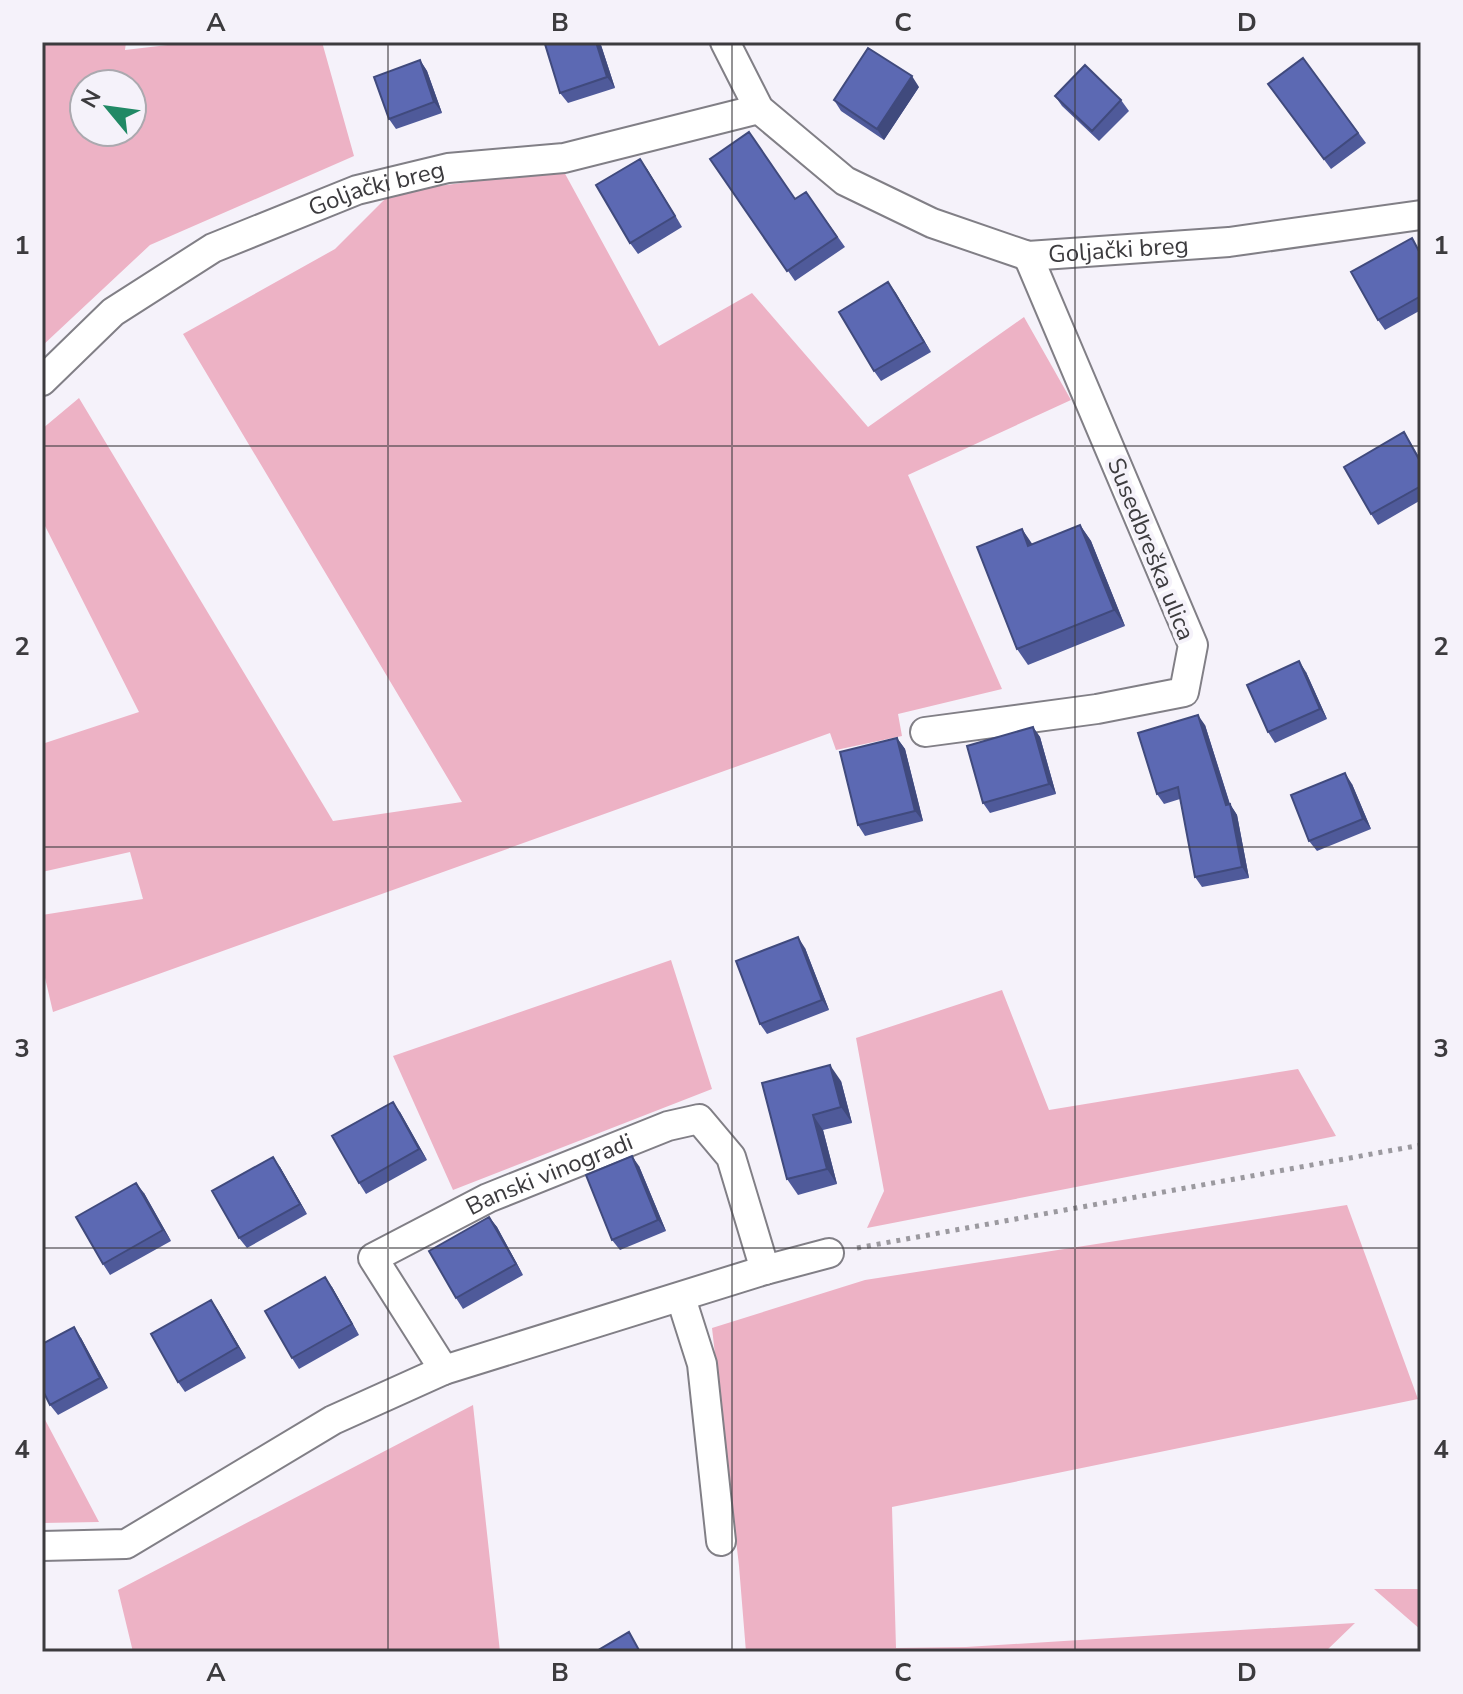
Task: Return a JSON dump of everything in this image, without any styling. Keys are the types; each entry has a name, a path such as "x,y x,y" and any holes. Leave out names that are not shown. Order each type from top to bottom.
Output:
{"street":[{"name":"Goljački breg","path":"725,42 759,109 845,181 932,223 1028,256 1229,242 1421,215"},
{"name":"Goljački breg","path":"42,381 113,312 213,248 357,190 448,168 564,158 759,109"},
{"name":"Susedbreška ulica","path":"925,732 1097,709 1184,692 1193,645 1028,256"},
{"name":"Banski vinogradi","path":"444,1370 373,1258 488,1198 668,1126 699,1119 731,1157 765,1270"},
{"path":"42,1546 126,1544 333,1420 444,1370 829,1253"},
{"path":"681,1298 702,1364 721,1541"}],"path":[{"path":"829,1253 1421,1145"}],"shaded area":[{"path":"42,42 126,42 125,50 193,42 322,42 354,156 150,245 42,346"},
{"path":"563,170 659,346 752,293 868,427 1024,317 1071,400 908,475 1002,689 898,714 902,736 836,750 830,733 53,1012 42,965 42,915 143,899 130,852 42,872 42,744 139,712 42,520 42,429 79,398 333,821 462,802 183,334 335,249 392,192"},
{"path":"671,960 712,1089 453,1190 393,1056"},
{"path":"1002,990 1049,1110 1298,1069 1336,1136 867,1228 884,1191 856,1038"},
{"path":"1347,1205 1418,1399 892,1507 896,1648 966,1647 1355,1623 1325,1652 876,1652 871,1649 746,1652 712,1328 865,1280"},
{"path":"473,1405 500,1652 133,1652 118,1590"},
{"path":"42,1414 99,1522 42,1523"},
{"path":"1374,1589 1421,1589 1421,1630"}],"building":[{"path":"596,42 607,77 560,93 545,44"},
{"path":"868,48 912,76 877,129 834,100"},
{"path":"1303,58 1358,133 1324,159 1268,84"},
{"path":"420,60 434,102 389,119 374,77"},
{"path":"1085,65 1121,100 1092,131 1055,96"},
{"path":"749,132 795,199 806,192 837,237 787,271 710,159"},
{"path":"640,159 675,216 630,243 596,185"},
{"path":"1412,238 1421,255 1421,296 1378,320 1351,272"},
{"path":"888,282 924,342 874,371 839,312"},
{"path":"1404,432 1421,463 1421,486 1371,514 1344,467"},
{"path":"1080,525 1114,610 1017,649 977,547 1022,529 1028,546"},
{"path":"1299,661 1320,709 1268,732 1247,685"},
{"path":"1198,715 1226,805 1230,804 1242,867 1195,877 1178,787 1157,794 1138,733"},
{"path":"1033,727 1049,784 983,803 967,746"},
{"path":"897,738 915,811 858,825 840,752"},
{"path":"1345,773 1363,819 1309,841 1291,795"},
{"path":"798,937 822,1000 760,1024 736,961"},
{"path":"830,1065 841,1107 813,1115 827,1169 787,1179 762,1083"},
{"path":"393,1102 419,1149 359,1183 332,1136"},
{"path":"632,1156 658,1220 612,1240 586,1175"},
{"path":"273,1157 300,1204 239,1238 212,1191"},
{"path":"136,1183 163,1230 103,1264 76,1217"},
{"path":"489,1217 516,1264 456,1298 429,1251"},
{"path":"325,1277 352,1324 292,1358 265,1311"},
{"path":"211,1300 238,1347 178,1382 151,1334"},
{"path":"74,1327 100,1378 50,1405 42,1389 42,1344"},
{"path":"629,1632 640,1652 595,1652"}]}
